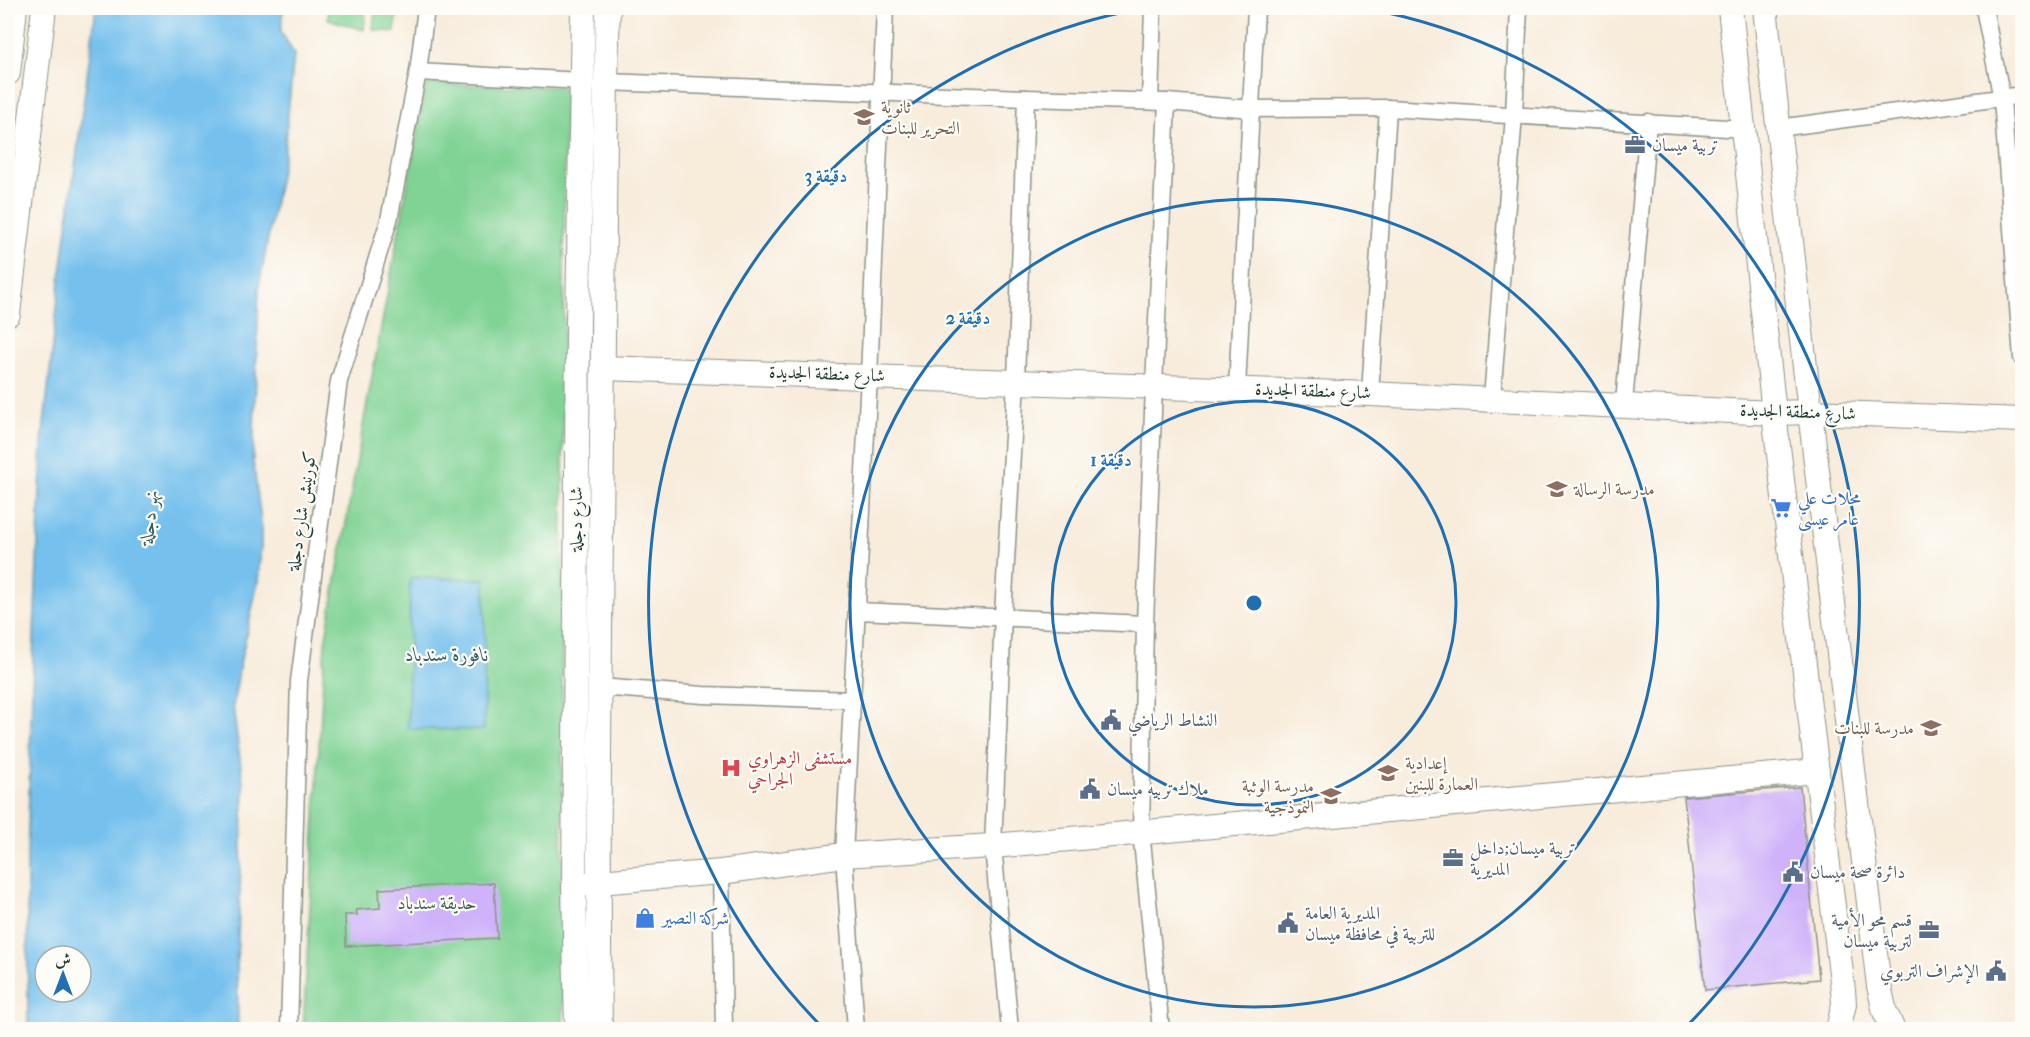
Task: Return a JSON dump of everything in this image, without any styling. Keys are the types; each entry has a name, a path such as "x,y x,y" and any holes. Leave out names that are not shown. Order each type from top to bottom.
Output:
{"street":[{"path":"8,73 15,8"},
{"path":"8,314 44,8"},
{"name":"كورنيش شارع دجلة","path":"289,1029 299,681 339,381 389,220 418,72 426,8"},
{"name":"شارع دجلة","path":"577,1029 574,886 584,8"},
{"name":"شارع دجلة","path":"600,1029 599,687 608,8"},
{"path":"856,1029 844,855 854,700 885,8"},
{"path":"1150,101 1153,8"},
{"path":"1237,388 1256,8"},
{"path":"1492,399 1514,115 1519,8"},
{"path":"1730,8 1774,413 1844,1004 1838,1029"},
{"path":"1765,8 1810,412 1881,999 1893,1029"},
{"path":"1984,8 2002,99 2022,358"},
{"path":"10,38 40,39"},
{"path":"418,72 582,81"},
{"path":"606,82 1150,101 1252,108 1388,108 1744,129"},
{"path":"1779,128 2022,95"},
{"path":"1010,1029 993,846 1002,616 1016,381 1026,98"},
{"path":"1161,1029 1141,831 1145,624 1167,102"},
{"path":"1370,394 1388,108"},
{"path":"1624,405 1648,122"},
{"name":"شارع منطقة الجديدة","path":"603,368 1237,388 1774,413 1810,412 2022,420"},
{"path":"858,611 1145,624"},
{"path":"599,687 703,695 854,700"},
{"path":"574,886 721,872 844,855 993,846 1817,771"},
{"path":"721,872 724,1029"},
{"path":"1844,1004 1881,999"}],"green space":[{"path":"329,8 366,8 364,30 328,19"},
{"path":"375,8 397,8 395,32 373,30"},
{"name":"حديقة سندباد","path":"426,84 565,87 563,1029 303,1030 325,643"}],"water":[{"name":"نهر دجلة","path":"96,8 283,8 281,32 294,54 284,154 259,286 253,461 261,521 261,545 258,582 233,706 244,790 237,962 238,1029 28,1029 27,857 42,443 60,280"},
{"name":"نافورة سندباد","path":"410,578 485,579 484,730 408,729"}],"building":[{"name":"دائرة صحة ميسان","path":"1800,787 1819,979 1705,990 1684,797"},
{"path":"494,883 497,938 346,946 345,915 357,915 356,910 380,908 379,889"}],"place":[{"name":"ثانوية التحرير للبنات","path":"864,117"},
{"name":"تربية ميسان","path":"1635,145"},
{"name":"مدرسة الرسالة","path":"1557,489"},
{"name":"محلات علي عامر عيسى","path":"1781,508"},
{"name":"النشاط الرياضي","path":"1111,720"},
{"name":"مدرسة للبنات","path":"1931,728"},
{"name":"مستشفى الزهراوي الجراحي","path":"731,768"},
{"name":"إعدادية العمارة للبنين","path":"1388,773"},
{"name":"ملاك تربيه ميسان","path":"1090,789"},
{"name":"مدرسة الوثبة النموذجية","path":"1331,796"},
{"name":"تربية ميسان;داخل المديرية","path":"1453,858"},
{"name":"دائرة صحة ميسان","path":"1793,872"},
{"name":"شركة النصير","path":"645,918"},
{"name":"المديرية العامة للتربية في محافظة ميسان","path":"1288,923"},
{"name":"قسم محو الأمية لتربية ميسان","path":"1929,930"},
{"name":"الإشراف التربوي","path":"1996,971"}]}
